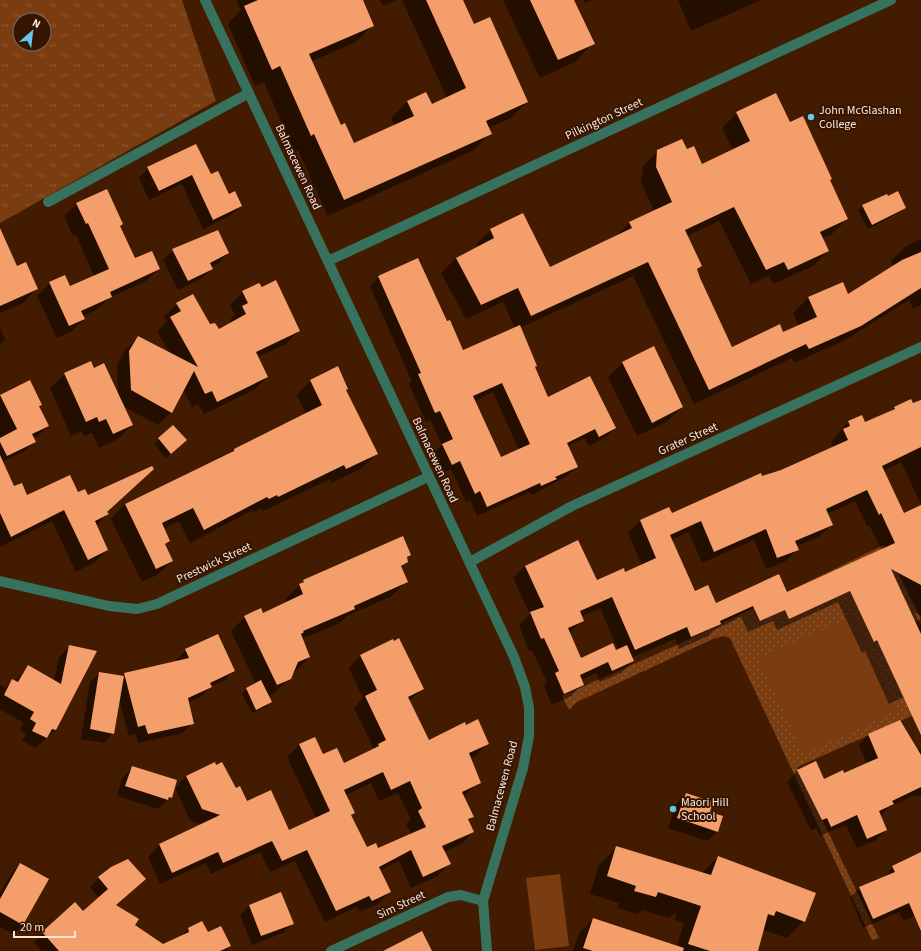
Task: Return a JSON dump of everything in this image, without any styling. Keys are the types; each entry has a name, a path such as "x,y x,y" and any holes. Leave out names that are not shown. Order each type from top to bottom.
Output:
{"street":[{"name":"Balmacewen Road","path":"205,0 428,477 514,656 525,687 529,708 529,736 523,768 483,901 487,951"},
{"name":"Pilkington Street","path":"328,261 891,0"},
{"path":"48,202 249,93"},
{"name":"Grater Street","path":"470,562 572,506 921,348"},
{"name":"Prestwick Street","path":"0,581 109,606 137,609 157,604 428,477"},
{"name":"Sim Street","path":"332,951 448,897 461,895 483,901"}],"green space":[{"path":"0,0 182,0 216,101 0,223"},
{"path":"884,545 921,619 890,636 921,712 797,767 879,938 872,940 730,638 724,636 713,639 577,702 569,710 562,696 679,644"},
{"path":"854,615 897,710 803,754 759,659"},
{"path":"560,874 569,946 535,950 526,878"}],"building":[{"path":"258,0 363,0 374,26 309,54 341,125 345,123 354,143 414,116 407,101 426,92 432,104 466,88 426,0 463,0 474,24 490,17 528,102 486,121 492,134 344,200 314,134 311,136 280,66 272,70 244,6"},
{"path":"530,0 574,0 595,44 558,60"},
{"path":"776,93 790,122 803,116 832,179 830,180 848,219 820,232 829,251 788,270 784,262 766,270 734,207 685,230 702,266 697,269 700,278 732,347 780,324 783,332 817,317 808,297 843,282 848,294 902,260 921,252 921,288 861,326 809,349 806,344 709,390 648,262 531,316 518,288 481,305 456,258 494,238 490,229 523,213 550,267 632,228 629,222 672,202 656,167 657,150 682,139 687,149 694,146 702,164 750,141 736,112"},
{"path":"196,144 211,174 218,171 229,194 235,191 242,206 213,220 192,175 159,191 147,167"},
{"path":"107,189 123,224 120,226 135,258 152,251 160,269 110,292 112,297 81,311 85,319 69,326 49,282 65,275 70,286 109,269 88,223 86,224 76,203"},
{"path":"898,191 906,208 872,225 862,205"},
{"path":"0,228 17,266 26,262 38,289 0,306"},
{"path":"218,230 229,253 210,263 213,269 188,281 172,249"},
{"path":"418,258 447,321 450,320 463,350 520,325 537,366 535,367 548,397 590,376 616,428 599,437 595,429 567,443 578,467 555,477 557,479 541,486 540,483 487,507 480,491 475,494 460,461 452,465 442,444 453,439 440,411 435,413 418,374 421,373 378,276","holes":["502,383 530,444 501,457 473,396"]},
{"path":"276,280 300,331 256,352 268,377 217,402 212,391 205,394 194,371 172,413 131,390 129,351 138,336 198,367 170,317 181,311 176,303 193,294 210,324 215,323 219,329 246,314 242,306 248,303 242,291 259,283 262,287"},
{"path":"654,346 683,407 652,423 622,362"},
{"path":"91,361 94,368 104,363 133,425 113,434 106,419 99,422 97,417 86,422 64,373"},
{"path":"338,366 348,389 346,390 378,454 346,469 344,465 278,497 277,495 269,499 267,497 204,530 193,508 162,523 170,541 165,544 173,561 156,569 125,504 234,451 234,449 322,405 310,380"},
{"path":"30,380 42,405 39,406 49,426 32,434 36,442 7,456 0,442 0,438 17,429 0,395"},
{"path":"911,399 913,403 921,400 921,447 882,466 904,513 921,505 921,585 891,569 921,634 921,735 877,640 874,642 850,591 789,619 785,610 760,621 753,606 720,621 721,624 691,637 687,627 635,650 612,597 580,611 584,621 568,628 581,658 613,643 616,650 627,645 634,661 612,671 608,662 580,675 584,685 564,694 555,673 559,671 544,638 541,639 530,612 544,607 525,566 578,540 597,580 624,568 625,572 656,558 640,520 669,507 672,513 761,473 762,476 781,470 848,440 843,429 850,426 848,421 862,415 865,422 895,409 894,407","holes":["867,490 879,515 881,513 895,543 787,592 779,574 716,603 708,585 695,591 670,535 701,521 714,552 766,529 777,558 799,550 795,541 833,525 826,509"]},
{"path":"173,425 187,440 171,454 158,438"},
{"path":"0,455 14,486 22,483 27,495 70,475 78,492 85,489 88,495 152,466 154,469 107,512 109,514 95,521 108,550 88,560 64,510 11,537 0,513"},
{"path":"403,536 411,555 407,557 408,562 401,566 408,582 354,606 355,609 303,631 304,632 301,634 310,657 298,662 291,679 277,685 244,616 261,608 263,613 303,594 299,584 304,582 303,580"},
{"path":"218,634 235,671 210,683 212,687 188,698 194,724 148,734 145,725 138,727 124,673 189,658 185,649"},
{"path":"399,638 424,689 408,697 429,740 465,722 466,725 478,719 489,744 469,753 481,783 462,792 474,817 468,819 474,832 442,846 451,864 423,877 411,850 379,867 391,892 372,901 369,896 336,911 307,850 282,861 272,841 223,863 218,852 172,873 159,844 220,815 202,809 186,776 215,762 216,765 222,762 236,788 240,786 247,801 271,790 289,830 330,811 299,744 315,737 323,754 337,748 344,763 379,746 378,744 386,740 365,696 377,690 360,655 393,639 394,641","holes":["383,772 391,790 410,781 422,808 418,811 426,827 378,848 376,843 367,847 351,815 355,813 344,790"]},
{"path":"69,645 97,651 56,730 52,729 47,738 32,731 36,723 30,719 34,712 4,695 12,679 18,682 28,665 61,684"},
{"path":"99,672 124,676 114,734 90,729"},
{"path":"261,680 272,702 256,710 246,688"},
{"path":"900,720 921,755 921,787 892,801 894,804 879,811 887,830 867,839 857,815 831,827 827,818 822,820 797,770 816,761 824,779 843,770 844,773 878,758 868,734"},
{"path":"132,766 177,780 172,798 169,797 168,800 125,786"},
{"path":"686,793 713,802 710,812 723,816 718,832 677,818"},
{"path":"616,846 711,875 718,856 816,893 805,922 776,911 774,916 768,914 758,951 710,951 688,944 701,906 658,892 656,897 634,891 636,886 607,876"},
{"path":"921,852 921,931 909,903 873,919 859,887 895,872 892,866"},
{"path":"128,859 146,879 116,905 139,919 135,925 163,944 189,932 188,928 202,921 208,932 221,926 231,946 220,951 59,951 42,932 75,902 83,911 108,889 98,877 111,867"},
{"path":"20,863 49,879 23,925 0,912 0,899"},
{"path":"281,892 294,924 261,936 249,905"},
{"path":"593,918 684,948 683,951 593,951 583,948"},
{"path":"422,931 432,951 383,951"}],"place":[{"name":"John McGlashan College","path":"811,117"},
{"name":"Maori Hill School","path":"673,809"}]}
